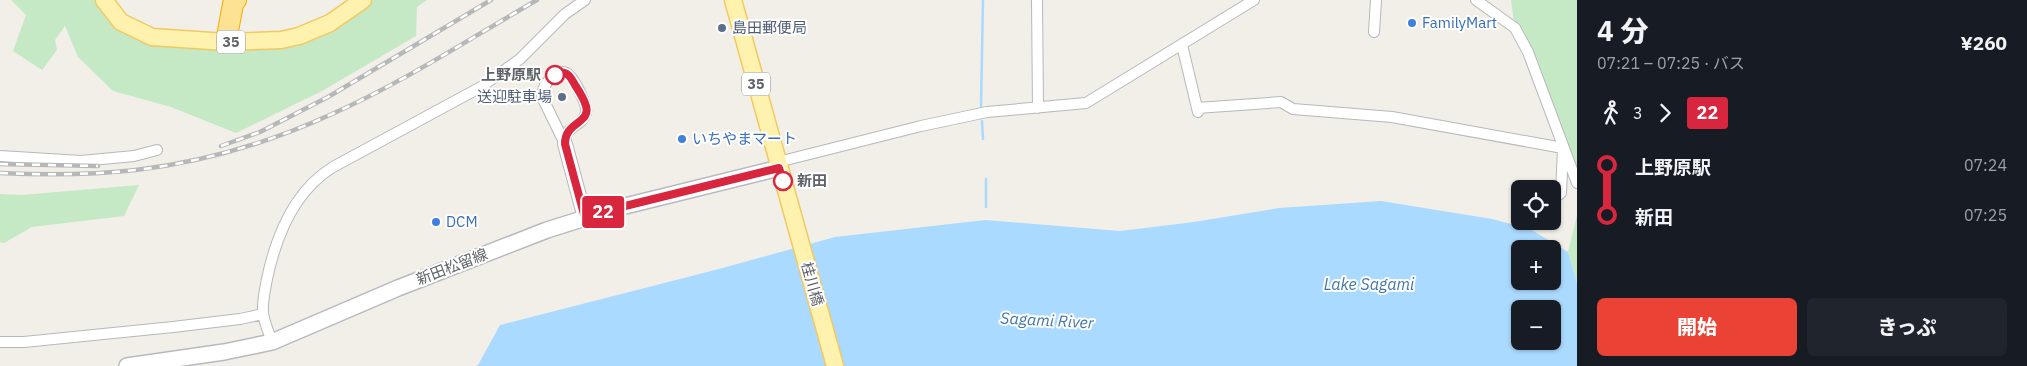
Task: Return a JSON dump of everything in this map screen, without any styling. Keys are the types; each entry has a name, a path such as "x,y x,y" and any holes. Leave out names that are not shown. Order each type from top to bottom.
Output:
{"highway":[{"path":"226,42 223,19 228,0"},
{"path":"226,42 233,4 236,0"}],"main road":[{"name":"35","path":"104,0 121,22 152,37 226,42 280,40 299,36 330,23 363,0"},
{"name":"35","path":"733,0 779,165"},
{"name":"桂川橋","path":"779,165 835,366"},
{"name":"新田松留線","path":"127,366 224,352 272,342 398,288 547,230 617,208 779,165"}],"street":[{"path":"272,342 263,314 264,293 273,253 278,239 305,190 315,179 392,134 481,87 520,59 565,14 584,0"},
{"path":"1037,0 1038,108"},
{"path":"779,165 922,126 987,112 1086,103 1254,0"},
{"path":"1374,32 1376,0"},
{"path":"1476,0 1515,28 1528,52 1577,183"},
{"path":"1182,45 1198,110 1281,102 1293,109 1392,117 1563,148"},
{"path":"565,144 565,136 568,130 583,120 586,104 570,75 565,72 558,72 548,81 543,90 542,97 565,144 585,218"},
{"path":"1561,193 1563,148"},
{"path":"0,156 80,161 134,156 157,150"},
{"path":"0,342 24,342 173,327 240,319 263,314"}],"green space":[{"path":"11,0 104,0 131,28 281,40 363,0 427,0 417,7 416,36 322,91 236,133 171,107 113,91 78,57 65,26 55,40 57,50 42,70 13,51 26,15"},
{"path":"1511,0 1577,0 1577,183 1515,28"},
{"path":"139,185 124,216 32,227 4,243 0,242 0,194 22,195"},
{"path":"1577,215 1577,283 1568,252"}],"water":[{"name":"Lake Sagami","path":"1381,201 1492,219 1511,224 1511,230 1532,230 1548,240 1511,240 1511,290 1561,290 1561,248 1568,252 1577,283 1577,366 476,366 500,325 835,237 986,220 1120,231 1194,222 1279,208"}],"waterway":[{"path":"981,107 983,0"},
{"path":"982,121 983,139"},
{"path":"986,179 986,207"}],"railway":[{"path":"221,146 260,132 328,97 491,0"},
{"path":"0,173 68,174 136,170 186,162 261,142 359,102 436,60 537,0"},
{"path":"0,164 98,166"}],"bus line":[{"name":"22","path":"555,75 558,72 565,72 570,75 586,104 583,120 568,130 565,136 565,144 585,218 679,192 779,168 783,181"}],"place":[{"name":"FamilyMart","path":"1412,23"},
{"name":"島田郵便局","path":"722,28"},
{"name":"上野原駅","path":"555,75"},
{"name":"送迎駐車場","path":"562,97"},
{"name":"いちやまマート","path":"682,139"},
{"name":"新田","path":"783,181"},
{"name":"DCM","path":"436,222"}],"water label":[{"name":"Sagami River","path":"1047,320"}]}
